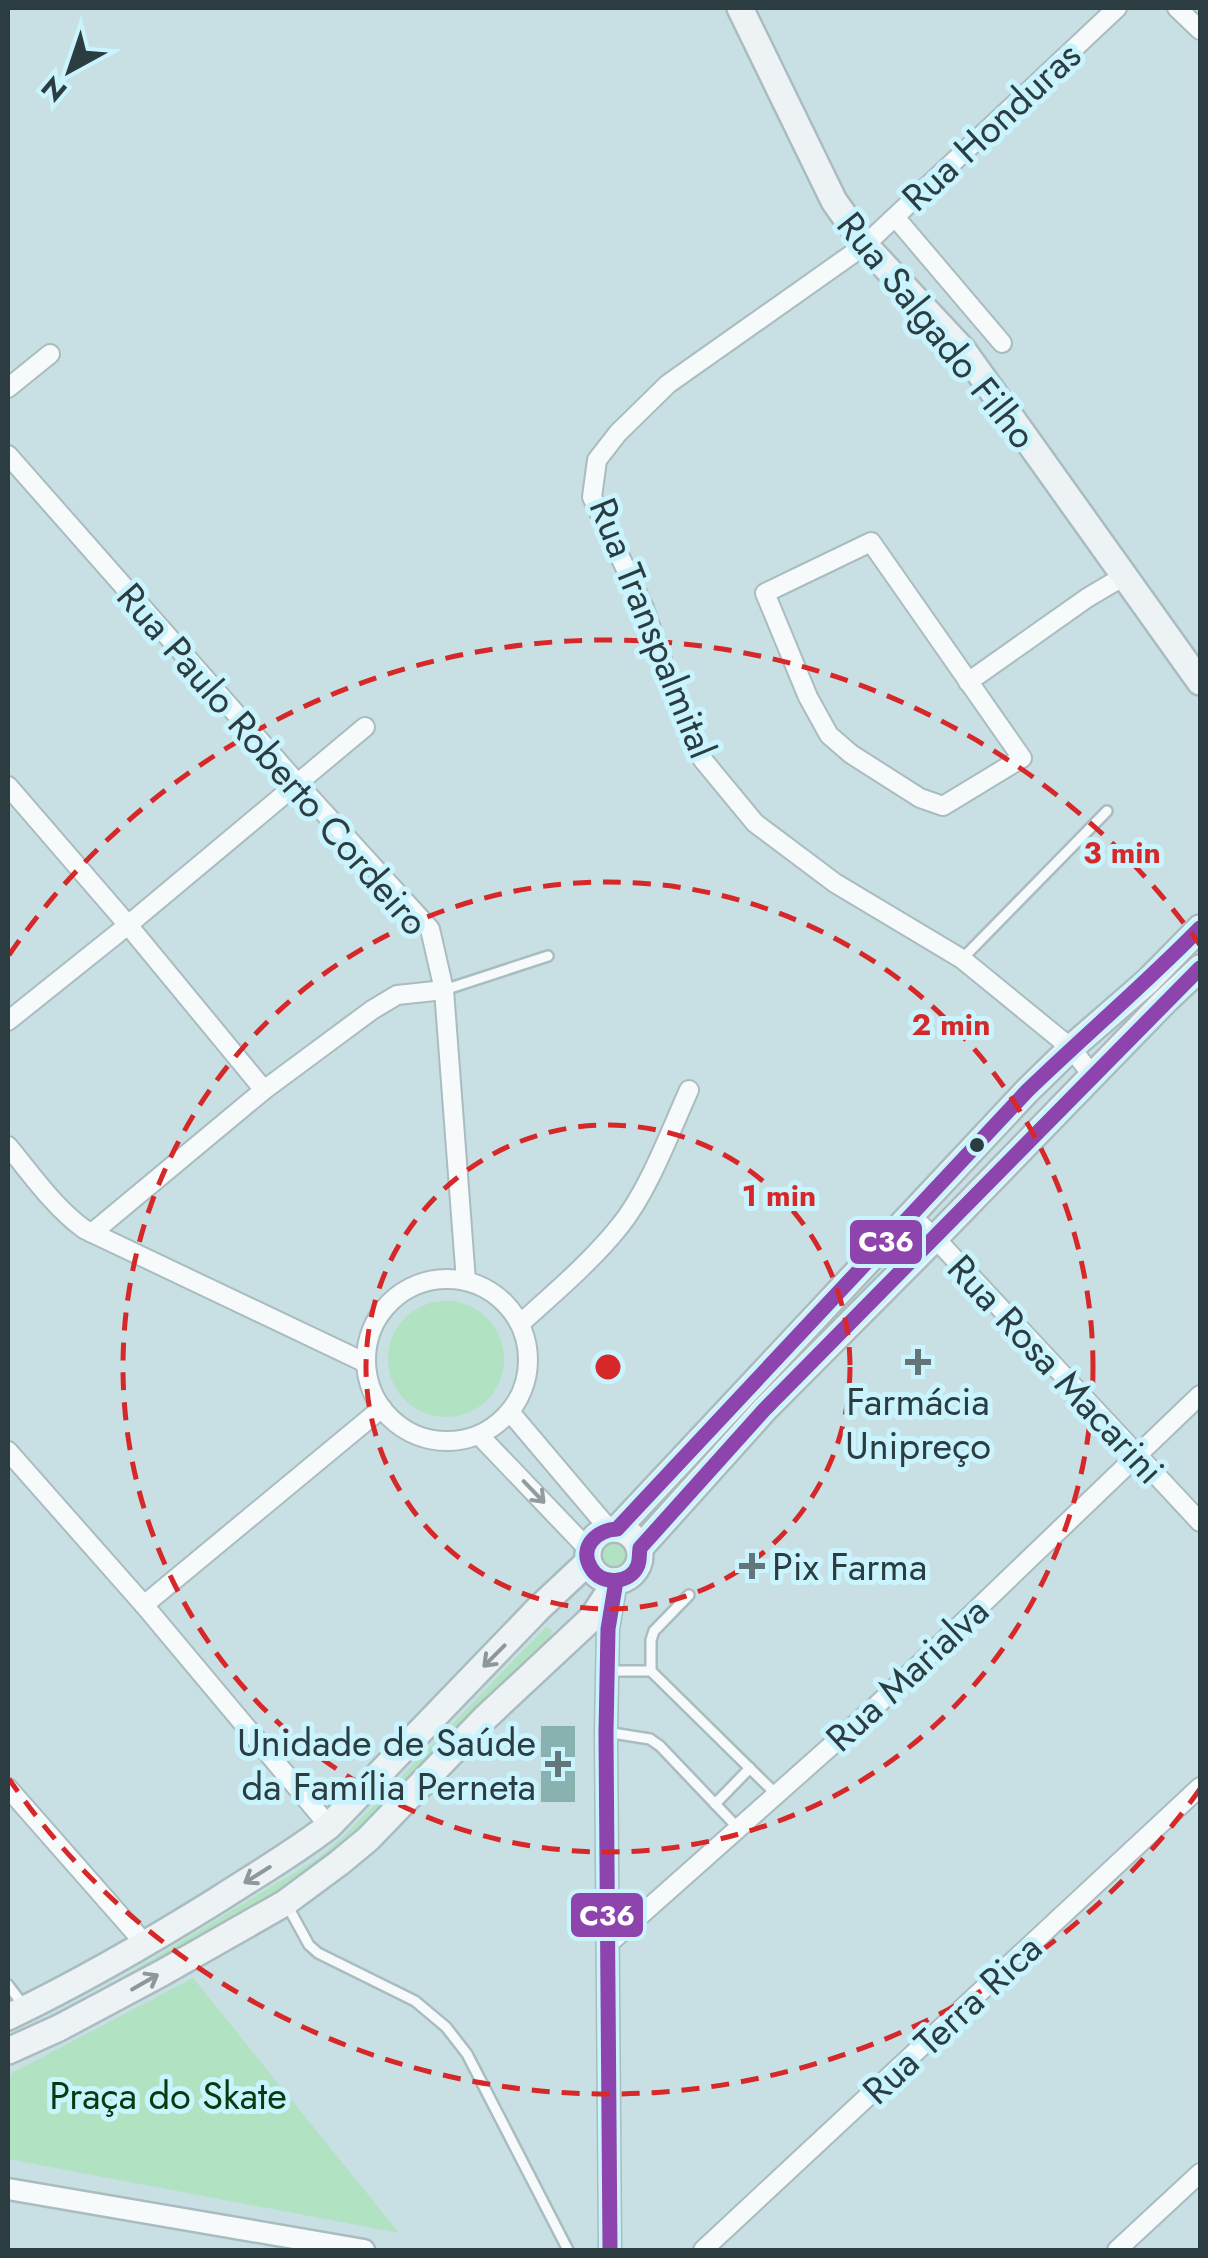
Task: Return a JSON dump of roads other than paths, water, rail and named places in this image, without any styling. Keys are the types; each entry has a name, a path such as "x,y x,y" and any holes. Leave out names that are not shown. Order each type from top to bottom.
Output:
{"main road":[{"name":"Rua Salgado Filho","path":"740,8 834,200 865,245 963,350 1200,682"},
{"path":"17,2013 146,1944 329,1826 588,1556 596,1536 613,1529 1027,1091 1200,928"},
{"path":"588,1556 599,1577 616,1582 636,1570 640,1548 764,1410 1200,968"},
{"path":"613,1529 631,1536 640,1548"},
{"path":"8,2051 116,1999 286,1902 368,1839 485,1718 592,1618 616,1582"},
{"path":"538,1609 558,1624 565,1641"}],"street":[{"name":"Rua Honduras","path":"865,245 1117,8"},
{"path":"1178,8 1200,30"},
{"path":"895,217 1002,344"},
{"name":"Rua Transpalmital","path":"865,245 668,384 618,433 597,460 592,497 644,608 675,697 703,760 755,824 835,883 962,959 1071,1048 1092,1075"},
{"path":"8,388 50,354"},
{"name":"Rua Paulo Roberto Cordeiro","path":"8,455 430,930 444,990 466,1281"},
{"path":"871,542 968,682 1022,758 943,806 920,798 829,736 808,697 765,593 871,542"},
{"path":"968,682 1086,598 1124,576"},
{"path":"8,1020 365,727"},
{"path":"8,786 264,1090"},
{"path":"92,1233 264,1090 372,1010 397,996 444,990"},
{"path":"520,1324 622,1225 652,1174 689,1090"},
{"path":"8,1146 67,1217 92,1233 366,1363"},
{"name":"Rua Rosa Macarini","path":"911,1216 1200,1522"},
{"path":"444,1279 466,1281 500,1298 520,1324 528,1346 528,1370 522,1392 496,1426 479,1435 450,1442 426,1438 401,1427 382,1408 370,1387 366,1363 373,1327 394,1298 409,1288 444,1279"},
{"name":"Rua Marialva","path":"607,1945 876,1706 1200,1395"},
{"path":"144,1606 382,1408"},
{"path":"510,1412 613,1529"},
{"path":"479,1435 588,1556"},
{"path":"8,1451 329,1826"},
{"path":"610,2250 606,1671 616,1582"},
{"name":"Rua Terra Rica","path":"703,2250 1200,1787"},
{"path":"8,1788 146,1944"},
{"path":"1117,2250 1200,2173"},
{"path":"8,2189 287,2244 364,2250"}],"lane":[{"path":"962,959 1106,811"},
{"path":"444,990 548,956"},
{"path":"651,1671 654,1631 688,1595"},
{"path":"606,1671 651,1671 776,1794"},
{"path":"606,1732 650,1738 738,1828"},
{"path":"715,1804 750,1768"},
{"path":"286,1902 309,1945 318,1953 415,2001 446,2027 467,2054 568,2250"},
{"path":"8,1985 17,2013"}],"place":[{"name":"Farmácia Unipreço","path":"918,1362"},
{"name":"Pix Farma","path":"752,1566"},
{"name":"Unidade de Saúde da Família Perneta","path":"558,1764"}],"park label":[{"name":"Praça do Skate","path":"168,2095"}]}
